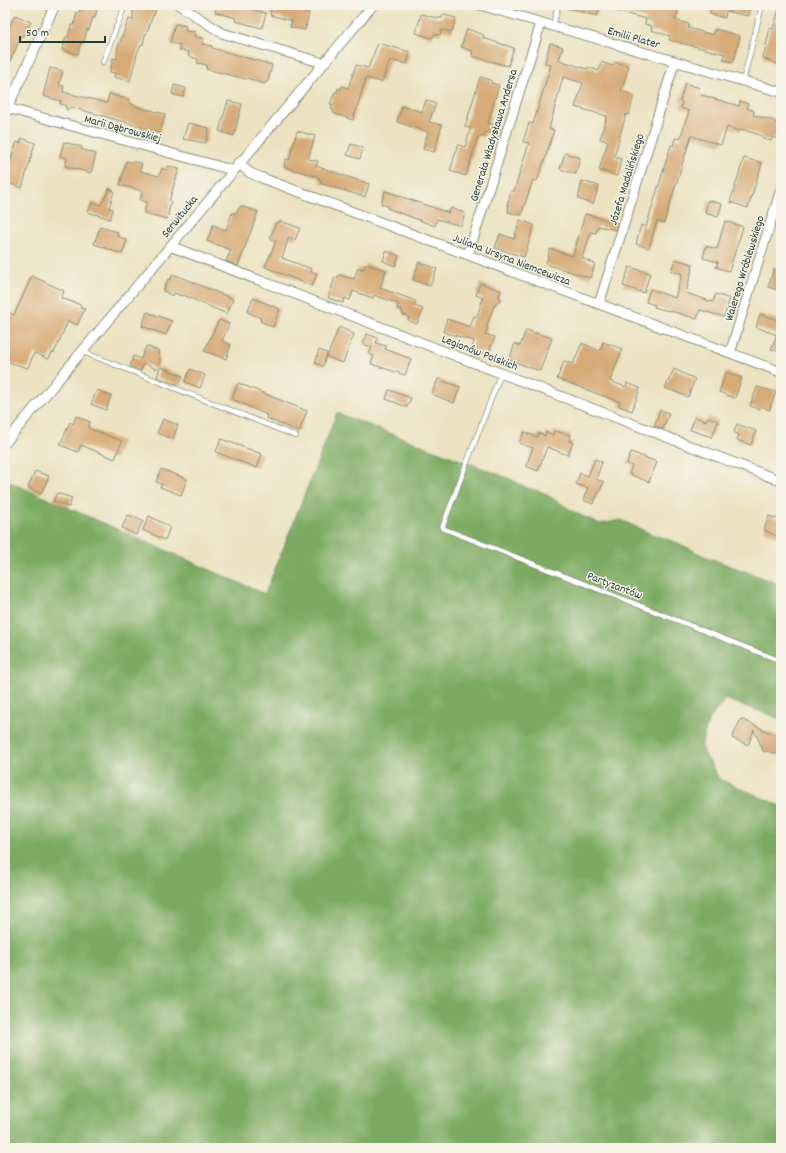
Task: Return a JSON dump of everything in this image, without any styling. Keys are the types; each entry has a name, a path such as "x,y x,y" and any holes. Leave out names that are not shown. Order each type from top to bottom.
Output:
{"street":[{"path":"6,110 55,5"},
{"path":"179,5 222,33 323,63"},
{"name":"Serwitucka","path":"5,443 83,352 235,167 372,5"},
{"name":"Emilii Plater","path":"480,5 781,92"},
{"name":"Generała Władysława Andersa","path":"468,255 541,23"},
{"name":"Józefa Madalińskiego","path":"599,304 675,61"},
{"name":"Marii Dąbrowskiej","path":"6,110 235,167"},
{"name":"Juliana Ursyna Niemcewicza","path":"235,167 781,372"},
{"name":"Walerego Wróblewskiego","path":"730,353 781,189"},
{"name":"Legionów Polskich","path":"170,246 781,481"}],"lane":[{"path":"103,62 125,5"},
{"path":"553,26 558,5"},
{"path":"742,81 762,5"},
{"path":"83,352 296,436"},
{"name":"Partyzantów","path":"501,373 442,528 781,661"}],"green space":[{"path":"337,413 508,478 527,488 542,492 576,513 600,524 621,520 649,533 678,543 704,556 781,585 781,719 725,699 708,721 701,747 719,779 781,806 781,1148 5,1148 5,480 265,594"}],"building":[{"path":"82,5 98,5 95,18 93,17 89,30 87,29 84,42 81,42 78,54 62,50 66,37 68,37 71,25 74,25 77,12 79,13"},
{"path":"136,5 157,5 154,16 153,15 145,35 143,45 141,44 137,54 130,81 114,77 115,73 110,72 113,58 117,59 117,49 129,19 133,20 133,10 135,10"},
{"path":"216,5 235,5 266,13 262,28 235,21 236,18 215,12"},
{"path":"272,5 288,5 287,9 309,13 305,30 290,27 292,21 270,15"},
{"path":"567,5 600,5 597,16 567,8"},
{"path":"604,5 680,5 675,20 689,24 688,28 713,35 715,29 740,36 733,62 723,60 725,54 669,40 670,36 651,30 652,26 645,24 646,19 604,8"},
{"path":"712,5 751,5 748,16 726,11 725,18 710,14"},
{"path":"779,9 781,9 781,52 777,64 763,58 770,28 773,29"},
{"path":"421,14 437,18 442,18 443,15 456,18 452,32 441,30 440,35 434,34 432,38 416,33"},
{"path":"15,15 31,22 25,36 22,35 5,72 5,36"},
{"path":"175,24 186,26 185,31 195,32 194,36 204,39 202,44 272,65 268,81 264,84 247,78 206,69 207,65 197,63 198,59 188,56 189,52 179,50 180,45 170,43"},
{"path":"467,29 484,35 483,38 514,48 508,66 472,56 473,51 461,47"},
{"path":"378,43 410,52 407,64 390,60 382,82 366,78 353,120 333,113 334,110 331,109 333,105 330,104 335,92 337,92 338,88 341,90 342,86 348,88 356,65 368,68"},
{"path":"550,43 563,47 559,60 587,69 588,67 599,71 601,62 613,66 615,62 629,66 621,91 634,95 629,115 626,114 614,157 621,159 617,176 599,170 608,141 600,139 607,116 575,107 583,83 563,77 549,129 554,130 537,181 533,180 521,215 508,212 509,206 507,205 511,191 514,191 529,143 523,142 529,123 533,124 551,65 545,63"},
{"path":"50,68 63,71 59,85 64,86 63,92 107,103 109,94 130,100 129,103 135,106 165,114 160,133 152,130 151,133 141,131 142,127 71,107 67,110 65,105 60,104 61,101 43,96"},
{"path":"480,77 491,80 491,83 499,85 488,123 497,127 495,135 485,132 484,137 478,136 466,176 450,171 458,145 465,147 471,128 465,127"},
{"path":"685,83 700,88 698,94 739,106 740,101 748,104 747,108 754,111 753,115 775,121 775,123 781,125 781,131 779,139 773,137 771,141 763,138 763,136 741,129 740,131 727,127 721,145 691,136 664,223 657,221 649,248 636,244 641,225 646,227 671,145 673,146 675,138 680,139 689,111 681,108 682,102 680,101"},
{"path":"174,85 186,88 183,97 172,94"},
{"path":"426,100 436,104 429,122 442,125 434,152 423,149 428,132 397,122 402,106 422,112"},
{"path":"228,101 242,104 234,136 219,131"},
{"path":"188,123 209,128 206,143 183,139"},
{"path":"297,131 315,136 308,159 318,161 316,166 369,184 365,197 320,183 321,180 318,179 319,177 284,167 286,159 289,160"},
{"path":"22,138 35,143 22,188 5,182 13,152 17,142 20,143"},
{"path":"64,142 82,147 81,149 96,154 91,173 65,166 67,158 60,156"},
{"path":"351,144 363,148 360,159 347,155"},
{"path":"565,153 580,158 576,174 560,169"},
{"path":"744,158 762,163 748,208 730,202"},
{"path":"126,161 142,163 140,171 159,176 162,168 167,170 168,166 179,169 169,201 171,202 167,219 144,213 147,202 140,200 143,191 120,185"},
{"path":"582,181 599,186 593,204 578,199"},
{"path":"109,189 114,191 109,208 113,209 110,219 88,212 92,202 101,205"},
{"path":"385,191 449,213 451,208 465,213 461,226 437,219 435,226 387,208 388,206 381,204"},
{"path":"708,200 722,204 718,217 705,213"},
{"path":"241,206 258,212 238,266 226,261 231,250 207,241 213,225 226,230 232,213 235,214"},
{"path":"585,214 618,223 616,230 598,226 596,233 591,232 582,258 595,264 590,278 546,264 550,249 573,256"},
{"path":"520,220 534,225 524,257 495,248 500,234 514,239"},
{"path":"280,221 300,228 295,240 289,237 282,258 312,269 311,272 317,274 312,286 265,267 276,241 270,238 276,222 279,223"},
{"path":"725,221 743,227 729,271 716,267 718,262 703,258 706,246 717,249"},
{"path":"100,227 118,232 117,236 127,240 122,254 94,244"},
{"path":"386,251 399,256 395,266 383,261"},
{"path":"675,259 693,264 686,293 713,302 716,294 730,299 724,317 700,310 697,319 654,307 655,305 646,302 650,289 675,298 682,274 671,271"},
{"path":"419,262 437,269 430,286 413,280"},
{"path":"366,264 386,270 380,288 416,301 414,306 423,309 417,324 408,320 409,317 402,314 403,311 397,308 399,304 374,295 373,298 353,291 350,300 345,298 343,303 328,298 335,277 338,278 339,275 354,279 358,268 364,269"},
{"path":"629,267 650,273 644,293 623,286"},
{"path":"774,269 781,271 781,291 768,287"},
{"path":"173,274 233,299 227,314 183,295 174,293 173,296 163,291 168,279 170,280"},
{"path":"32,276 64,291 61,298 81,305 80,308 85,309 77,325 68,321 54,353 52,352 49,359 34,353 28,368 5,361 5,311 14,315"},
{"path":"480,283 501,291 499,296 501,300 494,306 486,327 488,328 485,334 495,337 488,355 472,349 474,341 443,332 447,319 470,327 474,316 477,317 483,298 476,295"},
{"path":"253,298 280,309 273,327 260,321 261,318 247,312"},
{"path":"147,312 172,321 166,335 142,326"},
{"path":"760,314 781,321 781,352 771,349 777,335 756,327"},
{"path":"219,320 229,324 222,341 231,345 226,359 204,351"},
{"path":"339,327 354,334 343,363 327,357"},
{"path":"526,330 552,338 540,371 509,360 515,343 520,346"},
{"path":"367,334 378,338 376,343 386,346 385,349 411,359 405,375 371,364 374,356 369,354 372,347 363,344"},
{"path":"603,342 622,349 610,381 626,387 627,383 640,388 632,411 619,406 620,402 557,379 564,361 573,364 582,343 600,351"},
{"path":"146,346 159,351 158,354 160,361 156,369 144,363 140,371 130,366 133,356 141,359"},
{"path":"319,350 327,353 323,366 315,363"},
{"path":"160,367 183,376 179,385 157,377"},
{"path":"190,369 205,375 200,388 185,382"},
{"path":"674,369 695,379 688,397 665,388"},
{"path":"726,372 742,378 735,398 719,392"},
{"path":"438,379 460,387 454,403 432,394"},
{"path":"238,383 307,411 299,432 266,418 267,415 232,399"},
{"path":"757,387 776,392 769,410 761,406 760,409 750,406"},
{"path":"97,390 111,396 106,410 91,404"},
{"path":"389,390 411,398 407,407 386,399"},
{"path":"660,410 669,413 663,429 654,426"},
{"path":"76,416 90,422 88,428 122,441 115,459 81,445 78,452 60,445 70,422 73,424"},
{"path":"695,417 706,421 708,417 718,421 712,437 690,430"},
{"path":"163,419 178,425 173,439 157,433"},
{"path":"737,424 756,431 751,445 737,440 739,435 734,432"},
{"path":"554,431 571,435 569,441 573,442 568,455 547,447 538,471 526,466 533,448 519,443 524,432 537,437 539,433 545,436 546,432 553,435"},
{"path":"221,439 262,454 257,468 216,452"},
{"path":"631,452 657,462 649,482 629,474 632,466 627,464"},
{"path":"595,459 602,462 596,479 604,482 593,504 583,500 588,488 576,484 580,473 588,476"},
{"path":"161,469 187,479 181,495 160,487 162,484 156,482"},
{"path":"35,471 49,476 41,494 28,488"},
{"path":"57,493 72,498 69,507 53,501"},
{"path":"128,515 143,521 136,535 122,528"},
{"path":"149,516 170,527 165,540 143,530"},
{"path":"769,516 781,520 781,538 764,530"},
{"path":"741,719 781,738 781,755 767,751 764,752 754,730 748,745 732,738"}]}
